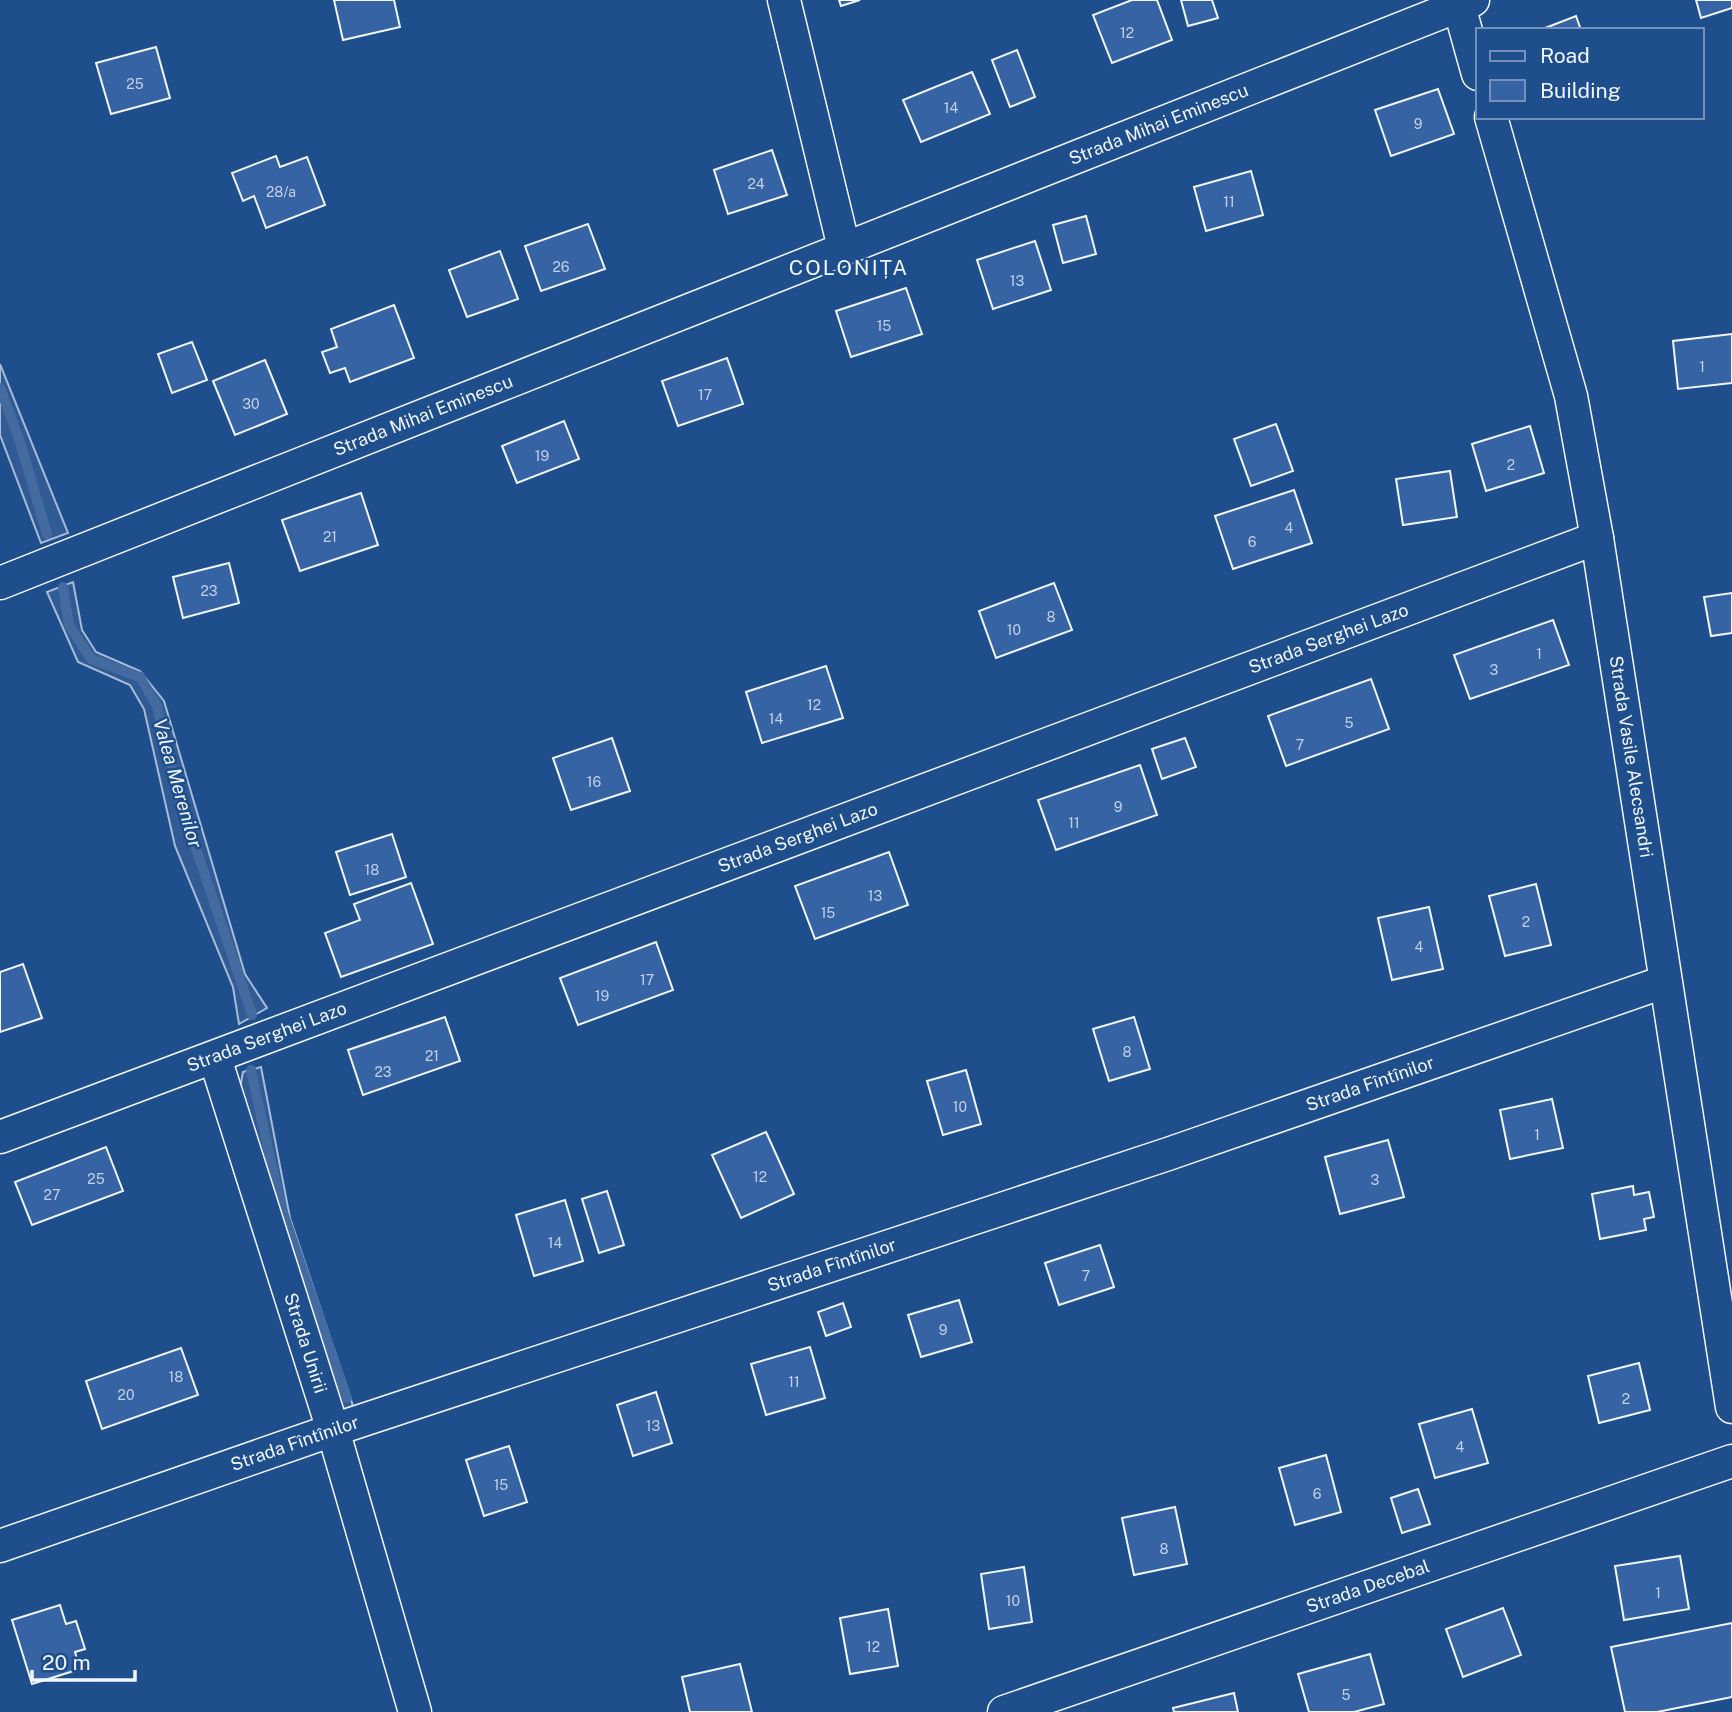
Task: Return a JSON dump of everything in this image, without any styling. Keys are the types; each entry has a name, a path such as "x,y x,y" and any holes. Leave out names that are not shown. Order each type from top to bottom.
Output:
{"street":[{"path":"784,0 844,248"},
{"path":"1466,3 1476,62"},
{"name":"Strada Mihai Eminescu","path":"0,583 1466,3"},
{"name":"Strada Vasile Alecsandri","path":"1492,119 1571,396 1597,538 1732,1407"},
{"name":"Strada Serghei Lazo","path":"0,1137 1597,538"},
{"name":"Strada Fîntînilor","path":"0,1546 333,1430 1167,1154 1664,982"},
{"name":"Strada Unirii","path":"215,1058 333,1430 415,1712"},
{"name":"Strada Decebal","path":"1004,1712 1732,1461"}],"shaded area":[{"path":"0,364 68,533 41,543 0,435"},
{"path":"73,582 82,630 96,652 140,671 164,701 245,974 267,1008 239,1024 233,987 175,846 144,709 130,685 78,662 47,592"},
{"path":"261,1067 290,1218 353,1406 336,1412 237,1104 243,1072"}],"building":[{"path":"334,0 394,0 400,27 343,40"},
{"path":"839,0 860,0 841,6"},
{"path":"1132,0 1157,0 1172,40 1112,63 1093,15"},
{"path":"1181,0 1212,0 1218,18 1188,26"},
{"path":"1696,0 1732,0 1732,8 1701,18"},
{"path":"1576,16 1580,28 1545,28"},
{"path":"156,47 170,98 111,114 96,63"},
{"path":"1017,50 1035,97 1010,107 992,60"},
{"path":"972,72 990,114 921,142 903,100"},
{"path":"1438,89 1454,134 1391,156 1375,110"},
{"path":"772,150 787,195 728,214 714,170"},
{"path":"276,156 280,167 307,157 325,205 266,228 254,196 243,201 232,173"},
{"path":"1251,171 1263,215 1206,231 1194,187"},
{"path":"1086,216 1096,254 1063,263 1053,225"},
{"path":"588,224 605,269 541,291 525,246"},
{"path":"1035,241 1051,290 993,309 977,260"},
{"path":"500,251 518,299 467,317 449,270"},
{"path":"906,288 922,334 851,357 836,311"},
{"path":"394,305 414,358 350,382 345,368 330,373 322,352 337,347 331,329"},
{"path":"1732,334 1732,383 1678,389 1673,341"},
{"path":"192,342 207,380 172,393 158,354"},
{"path":"727,358 743,404 678,426 662,381"},
{"path":"265,360 287,414 235,435 213,381"},
{"path":"564,421 579,459 517,483 502,446"},
{"path":"1276,424 1293,471 1251,486 1234,439"},
{"path":"1530,426 1544,473 1486,491 1472,444"},
{"path":"1450,471 1457,517 1403,525 1396,479"},
{"path":"1294,490 1312,543 1233,569 1215,516"},
{"path":"361,493 378,545 300,571 282,520"},
{"path":"229,563 239,603 183,618 173,577"},
{"path":"1054,583 1072,630 996,658 979,611"},
{"path":"1732,593 1732,633 1711,636 1704,597"},
{"path":"1553,620 1569,665 1470,699 1454,655"},
{"path":"826,666 843,718 762,743 746,692"},
{"path":"1371,679 1389,729 1286,766 1268,716"},
{"path":"612,738 630,791 571,810 553,758"},
{"path":"1185,738 1196,767 1162,779 1152,749"},
{"path":"1140,765 1157,815 1056,850 1038,800"},
{"path":"392,834 406,877 350,895 336,852"},
{"path":"889,852 908,905 815,939 795,886"},
{"path":"411,883 433,944 341,977 325,933 360,920 354,904"},
{"path":"1536,884 1551,945 1505,956 1489,896"},
{"path":"1429,907 1443,969 1392,980 1378,918"},
{"path":"656,942 673,990 578,1025 560,978"},
{"path":"23,964 42,1018 0,1032 0,972"},
{"path":"445,1017 460,1061 363,1095 348,1050"},
{"path":"1134,1017 1150,1069 1109,1081 1093,1029"},
{"path":"966,1070 981,1124 943,1135 927,1081"},
{"path":"1552,1099 1563,1148 1510,1159 1500,1110"},
{"path":"766,1132 794,1194 741,1218 712,1155"},
{"path":"1388,1140 1404,1197 1340,1214 1325,1157"},
{"path":"106,1147 123,1191 32,1225 15,1182"},
{"path":"1633,1186 1634,1195 1649,1192 1654,1217 1644,1219 1646,1230 1600,1239 1592,1194"},
{"path":"607,1191 624,1245 599,1253 582,1199"},
{"path":"565,1200 583,1261 534,1276 516,1215"},
{"path":"1100,1245 1114,1287 1059,1305 1045,1263"},
{"path":"959,1300 972,1342 921,1357 908,1315"},
{"path":"843,1303 851,1327 826,1336 818,1312"},
{"path":"810,1347 825,1398 766,1415 751,1364"},
{"path":"181,1348 198,1395 102,1429 86,1381"},
{"path":"1639,1363 1650,1410 1599,1423 1588,1376"},
{"path":"656,1392 672,1443 633,1456 617,1405"},
{"path":"1472,1409 1488,1463 1435,1478 1419,1424"},
{"path":"509,1446 527,1502 484,1516 466,1460"},
{"path":"1326,1455 1341,1512 1295,1525 1279,1468"},
{"path":"1418,1489 1430,1524 1402,1533 1391,1498"},
{"path":"1175,1507 1187,1564 1134,1575 1122,1518"},
{"path":"1680,1556 1689,1609 1624,1620 1615,1566"},
{"path":"1024,1567 1032,1622 989,1629 981,1574"},
{"path":"60,1605 66,1624 76,1621 85,1649 75,1652 80,1669 32,1684 12,1620"},
{"path":"1503,1608 1521,1655 1463,1677 1446,1629"},
{"path":"888,1609 898,1666 850,1674 840,1618"},
{"path":"1732,1623 1732,1697 1657,1712 1625,1712 1611,1647"},
{"path":"1370,1654 1384,1704 1354,1712 1309,1712 1298,1674"},
{"path":"740,1664 752,1712 690,1712 682,1677"},
{"path":"1234,1693 1238,1712 1174,1712 1173,1708"}],"waterway":[{"name":"Valea Merenilor","path":"0,388 19,439 47,534"},
{"name":"Valea Merenilor","path":"63,587 69,625 91,659 140,677 157,706 179,798 252,1015"},
{"name":"Valea Merenilor","path":"251,1070 281,1207 347,1398"}],"district":[{"name":"COLONIȚA","path":"849,268"}]}
